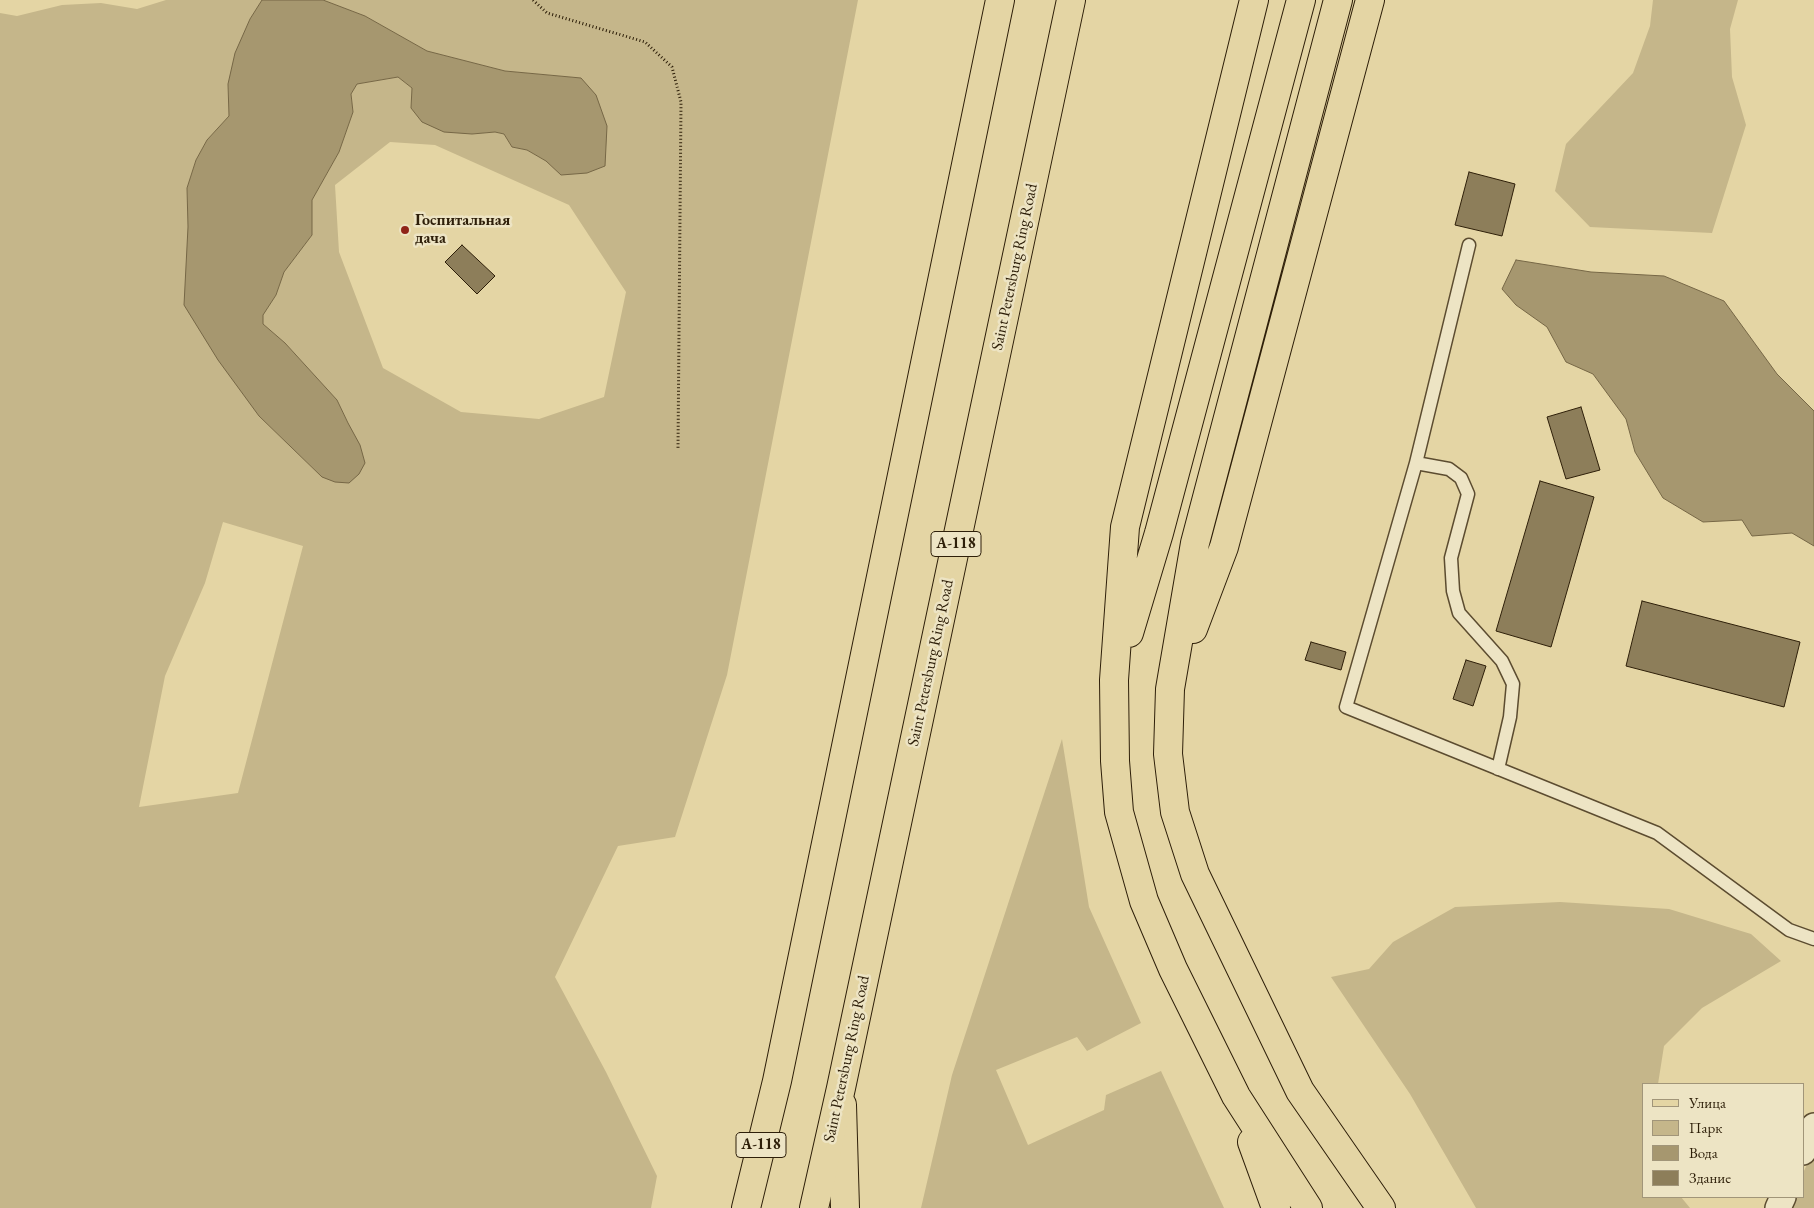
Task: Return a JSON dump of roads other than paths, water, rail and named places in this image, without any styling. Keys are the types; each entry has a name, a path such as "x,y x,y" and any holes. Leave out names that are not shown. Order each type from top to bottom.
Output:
{"main road":[{"name":"А-118","path":"746,1208 777,1081 1000,0"},
{"name":"Saint Petersburg Ring Road","path":"814,1208 1071,0"},
{"path":"1254,0 1125,526 1114,680 1115,761 1119,812 1144,901 1173,969 1236,1096 1308,1208"},
{"path":"1114,680 1161,524 1301,0"},
{"path":"1338,0 1195,543 1170,689 1168,754 1175,812 1195,874 1300,1092 1381,1208"},
{"path":"1170,689 1224,547 1370,0"},
{"path":"841,1088 845,1208"},
{"path":"1236,1096 1276,1208"},
{"path":"1349,1163 1361,1208"}],"street":[{"path":"1804,1150 1814,1126"}],"lane":[{"path":"1469,245 1416,463 1346,707 1657,833 1789,930 1814,939"},
{"path":"1416,463 1450,469 1461,478 1468,494 1451,558 1454,592 1459,613 1502,661 1513,684 1510,717 1498,769"}],"water":[{"path":"262,0 323,0 365,16 427,51 505,71 581,78 596,95 607,126 605,166 587,173 561,175 546,161 527,150 512,147 504,134 495,132 472,134 444,132 422,122 411,108 412,88 398,77 357,84 351,94 353,112 339,152 312,200 312,235 284,272 276,295 263,315 263,324 285,343 337,400 360,445 365,463 359,474 349,483 335,482 322,477 259,416 218,360 184,305 188,227 187,188 196,160 207,140 229,116 228,84 235,53 250,19"},
{"path":"1516,260 1591,272 1664,276 1724,301 1777,374 1814,411 1814,546 1792,533 1752,536 1742,520 1703,522 1663,498 1635,452 1626,419 1593,374 1566,362 1547,327 1516,305 1502,289"}],"place":[{"name":"Госпитальная дача","path":"405,230"}]}
